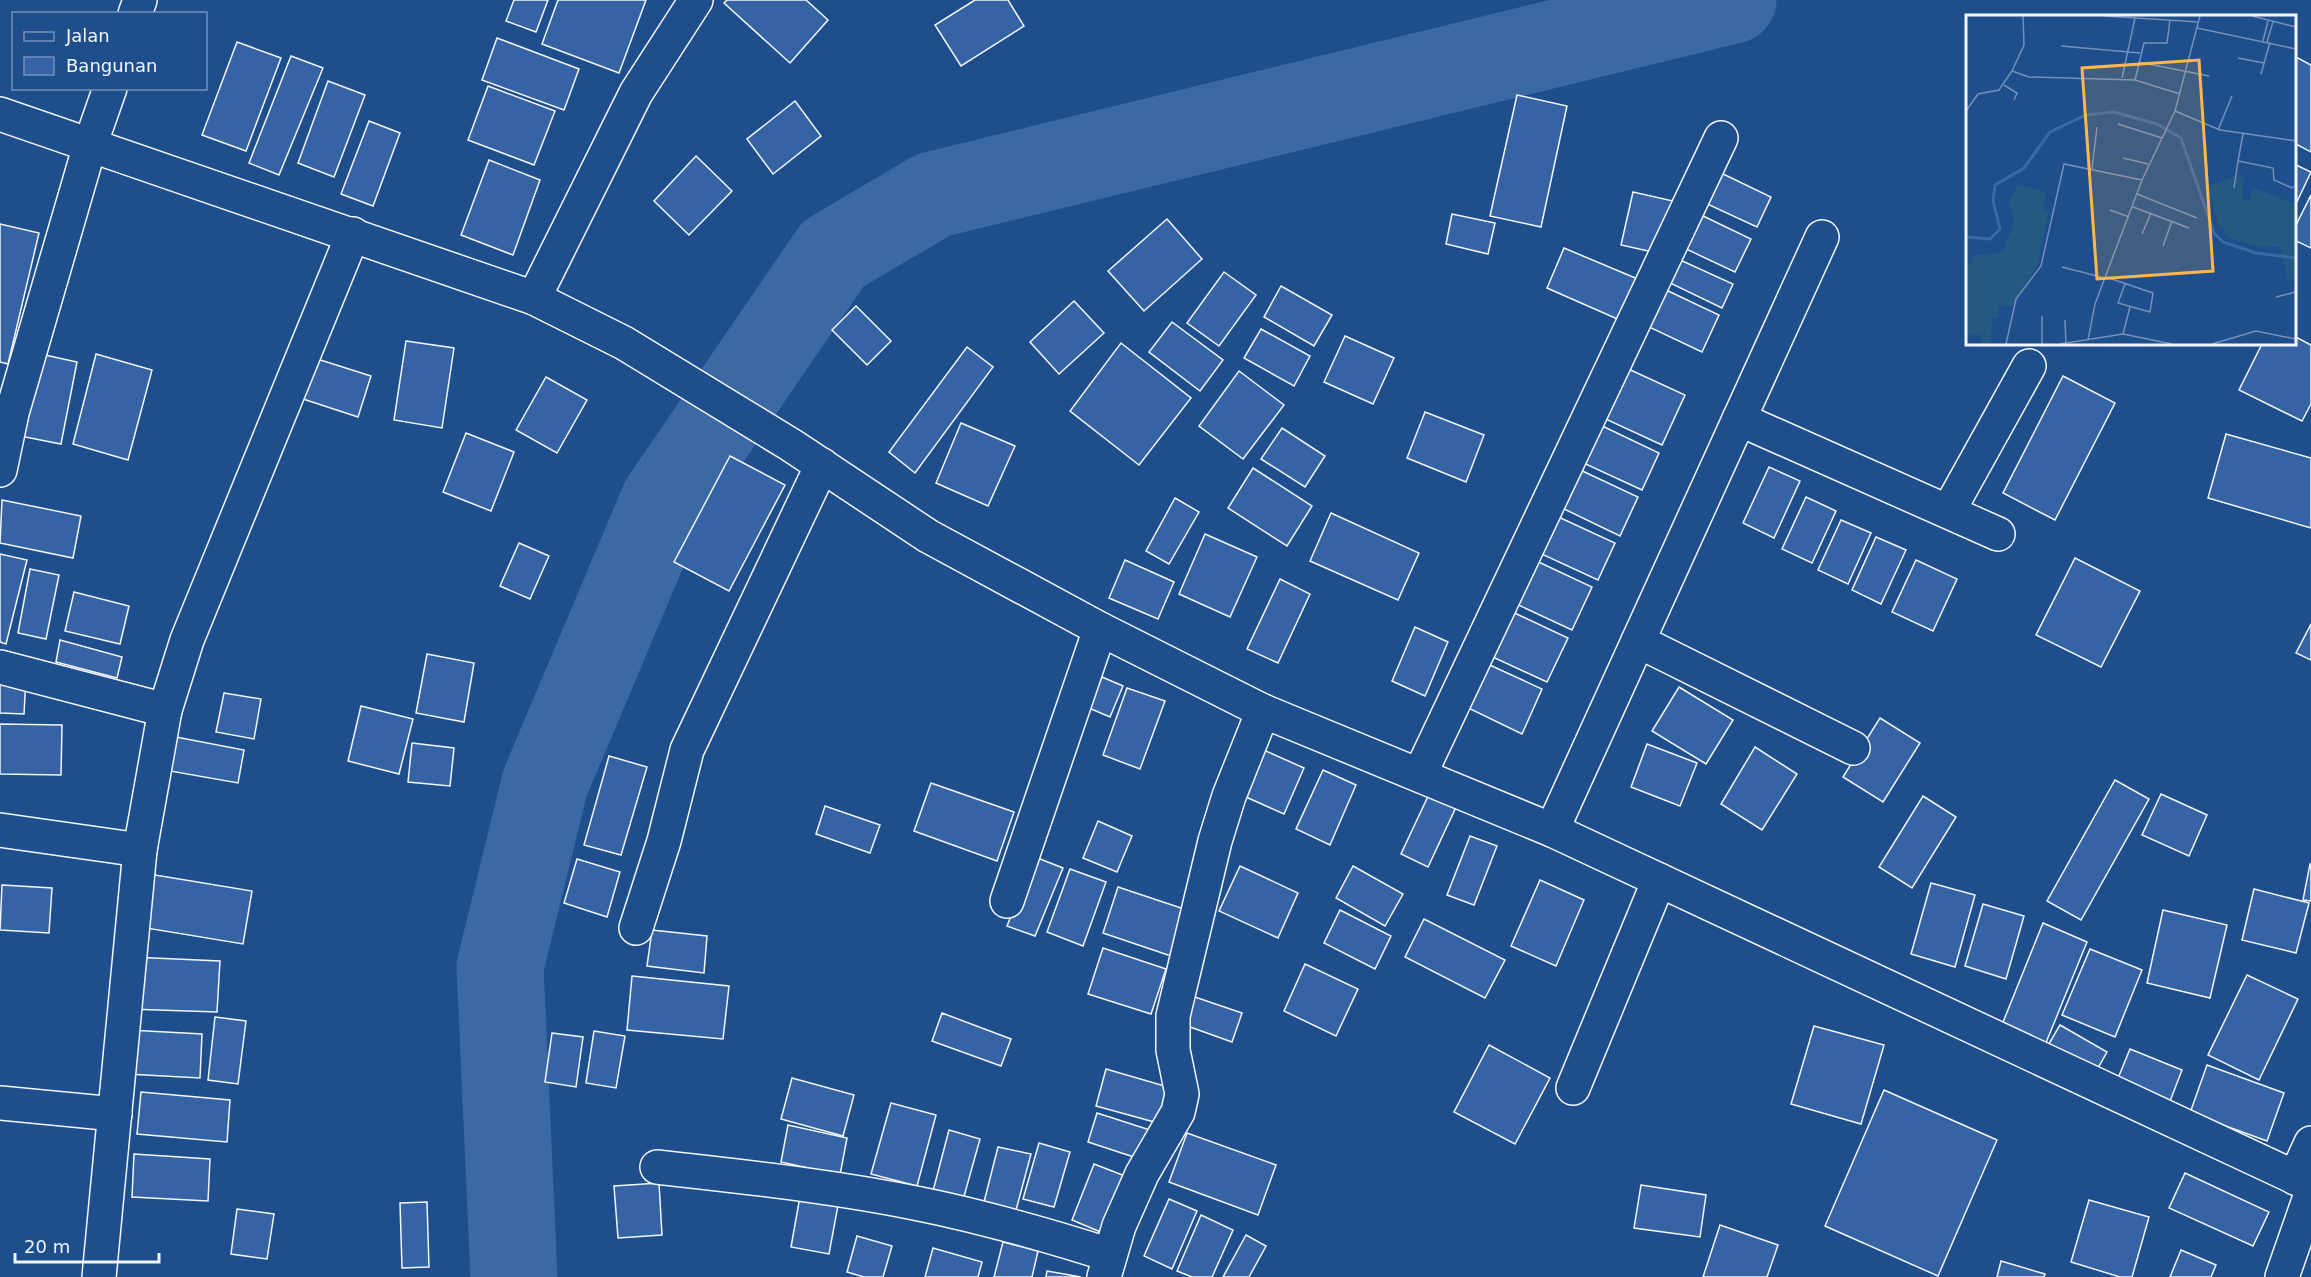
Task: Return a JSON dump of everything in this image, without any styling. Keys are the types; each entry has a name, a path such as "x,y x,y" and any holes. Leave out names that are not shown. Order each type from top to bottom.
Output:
{"street":[{"path":"534,298 636,93 696,0"},
{"path":"0,470 12,413 90,144 109,90"},
{"path":"0,114 534,298 624,343 791,445 928,536 1023,590 1263,711 1551,830 2306,1186"},
{"path":"1420,774 1721,138"},
{"path":"99,1277 140,850 165,710 187,640 353,234"},
{"path":"1551,830 1822,237"},
{"path":"1948,510 2029,366"},
{"path":"1739,419 1998,534"},
{"path":"636,928 664,841 687,750 822,465"},
{"path":"1007,901 1100,629"},
{"path":"1638,641 1853,748"},
{"path":"0,668 165,710"},
{"path":"657,1167 802,1184 919,1204 1027,1229 1107,1266 1119,1226 1142,1174 1178,1112 1182,1094 1171,1037 1173,1016 1215,841 1229,796 1263,711"},
{"path":"0,830 140,850"},
{"path":"1573,1088 1659,880"},
{"path":"0,1103 115,1114"},
{"path":"2282,1277 2306,1186 2311,1143"}],"building":[{"path":"514,0 548,0 536,32 506,21"},
{"path":"558,0 646,0 619,73 542,44"},
{"path":"727,0 806,0 828,20 790,63 724,3"},
{"path":"975,0 1008,0 1024,26 961,66 935,25"},
{"path":"497,38 579,69 564,110 482,80"},
{"path":"237,42 281,58 246,151 202,135"},
{"path":"291,56 323,68 279,175 249,163"},
{"path":"2296,57 2311,65 2311,152 2296,144"},
{"path":"328,81 365,95 334,177 298,163"},
{"path":"488,86 555,111 534,165 468,140"},
{"path":"1517,95 1567,106 1541,227 1490,216"},
{"path":"795,101 821,136 773,174 747,139"},
{"path":"369,121 400,133 373,206 341,194"},
{"path":"696,156 732,191 689,235 654,201"},
{"path":"489,160 540,180 513,255 461,235"},
{"path":"2296,165 2311,172 2296,204"},
{"path":"1719,172 1771,197 1757,227 1705,203"},
{"path":"1633,192 1673,201 1662,254 1621,245"},
{"path":"2311,195 2311,248 2296,241 2296,225"},
{"path":"1452,214 1495,223 1488,254 1446,244"},
{"path":"1699,214 1751,239 1735,272 1684,248"},
{"path":"1167,219 1202,259 1144,311 1108,271"},
{"path":"0,224 39,233 8,364 0,362"},
{"path":"1564,248 1640,280 1622,321 1547,288"},
{"path":"1678,259 1733,284 1722,308 1668,282"},
{"path":"1224,272 1256,295 1219,346 1187,323"},
{"path":"1281,286 1332,315 1314,346 1264,317"},
{"path":"1664,289 1719,315 1702,352 1647,326"},
{"path":"1074,301 1104,333 1059,374 1030,342"},
{"path":"856,306 891,341 867,365 832,330"},
{"path":"1172,322 1223,360 1200,391 1149,352"},
{"path":"1261,329 1310,356 1294,386 1244,358"},
{"path":"1345,336 1394,358 1373,404 1324,382"},
{"path":"2296,337 2311,345 2311,404 2302,421 2239,390 2262,345 2296,345"},
{"path":"406,341 454,348 442,428 394,420"},
{"path":"1121,343 1191,398 1139,465 1070,411"},
{"path":"967,347 993,367 915,473 889,452"},
{"path":"36,353 77,362 61,444 20,436"},
{"path":"96,354 152,370 128,460 73,444"},
{"path":"311,357 371,376 358,417 297,397"},
{"path":"1622,366 1685,395 1662,445 1599,416"},
{"path":"1239,371 1284,405 1243,459 1199,426"},
{"path":"2063,376 2115,403 2055,520 2003,493"},
{"path":"546,377 587,400 557,453 516,430"},
{"path":"1425,412 1484,435 1466,482 1407,458"},
{"path":"961,423 1015,446 988,506 936,483"},
{"path":"1596,423 1659,453 1642,490 1579,461"},
{"path":"1282,428 1325,456 1305,487 1261,459"},
{"path":"466,433 514,452 491,511 443,492"},
{"path":"2226,434 2311,458 2311,528 2208,498"},
{"path":"730,456 785,485 729,591 674,562"},
{"path":"1769,467 1800,481 1774,538 1743,523"},
{"path":"1253,468 1312,506 1287,546 1228,508"},
{"path":"1576,468 1638,497 1620,536 1558,506"},
{"path":"1806,497 1836,511 1812,563 1782,549"},
{"path":"1175,498 1199,512 1169,564 1146,551"},
{"path":"2,500 81,516 73,558 0,543"},
{"path":"1331,513 1419,553 1398,600 1310,561"},
{"path":"1552,514 1615,543 1598,580 1535,551"},
{"path":"1841,520 1871,533 1848,584 1818,570"},
{"path":"1205,534 1257,557 1230,617 1179,594"},
{"path":"1876,537 1906,550 1881,604 1852,590"},
{"path":"519,543 549,556 530,599 500,586"},
{"path":"0,554 27,560 6,644 0,642"},
{"path":"1530,558 1592,587 1572,630 1510,601"},
{"path":"2075,558 2140,591 2101,667 2036,635"},
{"path":"1125,560 1174,582 1158,619 1109,598"},
{"path":"1916,560 1957,579 1933,631 1892,612"},
{"path":"30,569 59,575 46,639 18,633"},
{"path":"1280,579 1310,594 1278,663 1247,649"},
{"path":"74,592 129,606 120,644 65,631"},
{"path":"1504,608 1568,638 1547,682 1484,653"},
{"path":"2311,624 2311,660 2296,653"},
{"path":"1415,627 1448,642 1425,696 1392,681"},
{"path":"60,640 122,657 117,678 56,662"},
{"path":"427,654 474,663 464,722 416,713"},
{"path":"1481,661 1542,689 1522,734 1462,705"},
{"path":"0,677 26,678 24,714 0,713"},
{"path":"1102,677 1123,686 1110,717 1089,708"},
{"path":"1679,687 1733,720 1706,764 1652,731"},
{"path":"1127,688 1165,701 1140,769 1103,755"},
{"path":"224,693 261,699 254,739 216,732"},
{"path":"361,706 413,719 399,774 348,761"},
{"path":"1880,718 1920,743 1883,802 1843,777"},
{"path":"0,724 62,725 61,775 0,774"},
{"path":"176,737 244,750 238,783 170,771"},
{"path":"412,743 454,748 450,786 408,782"},
{"path":"1647,744 1697,763 1680,806 1631,787"},
{"path":"1257,747 1304,768 1284,814 1237,793"},
{"path":"1755,747 1797,774 1762,830 1721,804"},
{"path":"609,756 647,767 621,855 584,845"},
{"path":"1323,770 1356,785 1330,845 1296,829"},
{"path":"2115,780 2149,799 2081,920 2047,901"},
{"path":"931,783 1014,812 997,861 914,831"},
{"path":"1430,792 1457,805 1428,867 1401,854"},
{"path":"2161,794 2207,815 2189,856 2142,835"},
{"path":"1923,796 1956,817 1912,888 1879,867"},
{"path":"825,806 880,825 870,853 816,834"},
{"path":"1098,821 1132,836 1117,872 1083,858"},
{"path":"1470,836 1497,846 1474,905 1447,895"},
{"path":"1035,857 1063,868 1035,936 1007,926"},
{"path":"577,859 620,872 607,917 564,903"},
{"path":"2311,864 2311,901 2303,900"},
{"path":"1240,866 1298,893 1278,938 1219,911"},
{"path":"1353,866 1403,894 1385,926 1336,898"},
{"path":"1070,869 1106,882 1083,946 1047,932"},
{"path":"149,874 252,891 243,944 140,927"},
{"path":"1540,880 1584,900 1556,966 1511,946"},
{"path":"1931,883 1975,895 1955,967 1911,954"},
{"path":"2,885 52,888 49,933 0,930"},
{"path":"1118,887 1190,911 1174,957 1103,933"},
{"path":"2254,889 2309,903 2296,953 2242,940"},
{"path":"1983,904 2024,916 2006,979 1965,966"},
{"path":"1340,910 1391,936 1375,969 1324,943"},
{"path":"2163,910 2227,925 2210,998 2147,983"},
{"path":"1424,919 1505,960 1485,998 1405,957"},
{"path":"2043,923 2087,942 2041,1055 1997,1037"},
{"path":"652,930 707,936 704,973 647,966"},
{"path":"1103,948 1166,969 1151,1014 1088,994"},
{"path":"2090,949 2142,970 2115,1037 2062,1015"},
{"path":"131,957 220,961 217,1012 128,1009"},
{"path":"1305,964 1358,989 1336,1036 1284,1011"},
{"path":"2247,975 2298,999 2259,1080 2208,1055"},
{"path":"632,976 729,986 723,1039 627,1030"},
{"path":"1189,995 1242,1013 1232,1042 1179,1023"},
{"path":"942,1013 1011,1039 1001,1066 932,1041"},
{"path":"215,1017 246,1021 238,1084 208,1080"},
{"path":"2060,1025 2107,1052 2094,1075 2047,1047"},
{"path":"1814,1026 1884,1045 1861,1124 1791,1104"},
{"path":"129,1030 202,1034 200,1078 127,1074"},
{"path":"594,1031 625,1036 616,1088 586,1083"},
{"path":"552,1033 583,1037 576,1087 545,1082"},
{"path":"1489,1045 1550,1078 1515,1144 1454,1112"},
{"path":"2130,1049 2182,1070 2167,1109 2114,1088"},
{"path":"2207,1065 2284,1093 2267,1141 2190,1113"},
{"path":"1106,1069 1168,1087 1158,1123 1096,1106"},
{"path":"792,1078 854,1095 843,1136 781,1119"},
{"path":"1884,1090 1997,1140 1938,1276 1825,1226"},
{"path":"141,1092 230,1100 227,1142 137,1134"},
{"path":"891,1103 936,1115 917,1186 871,1174"},
{"path":"1097,1113 1153,1131 1143,1160 1088,1142"},
{"path":"788,1125 847,1138 840,1175 781,1162"},
{"path":"949,1130 980,1139 963,1200 933,1191"},
{"path":"1187,1133 1276,1165 1258,1215 1169,1182"},
{"path":"1039,1143 1070,1152 1054,1207 1023,1199"},
{"path":"998,1147 1031,1154 1015,1214 983,1206"},
{"path":"134,1154 210,1159 208,1201 132,1197"},
{"path":"1094,1164 1125,1176 1103,1233 1072,1220"},
{"path":"2185,1173 2269,1212 2253,1246 2169,1208"},
{"path":"659,1183 662,1235 618,1238 614,1186"},
{"path":"1641,1185 1706,1195 1700,1237 1634,1228"},
{"path":"801,1191 839,1200 829,1254 791,1247"},
{"path":"1169,1199 1197,1211 1172,1269 1144,1256"},
{"path":"2089,1200 2149,1217 2132,1277 2120,1277 2071,1262"},
{"path":"427,1202 429,1267 402,1268 400,1203"},
{"path":"237,1209 274,1214 267,1259 231,1254"},
{"path":"1201,1215 1233,1230 1212,1277 1192,1277 1177,1271"},
{"path":"1720,1225 1778,1245 1767,1277 1703,1277"},
{"path":"1246,1235 1266,1246 1249,1277 1223,1277"},
{"path":"857,1236 892,1246 883,1277 864,1277 847,1272"},
{"path":"1003,1242 1038,1251 1032,1277 994,1277"},
{"path":"933,1248 982,1262 978,1277 925,1277"},
{"path":"2181,1250 2216,1265 2211,1277 2170,1277"},
{"path":"2001,1261 2045,1274 2044,1277 1997,1277"},
{"path":"1047,1271 1081,1277 1046,1277"}],"waterway":[{"path":"514,1277 500,967 545,783 664,501 833,254 933,195 1733,0"}]}
